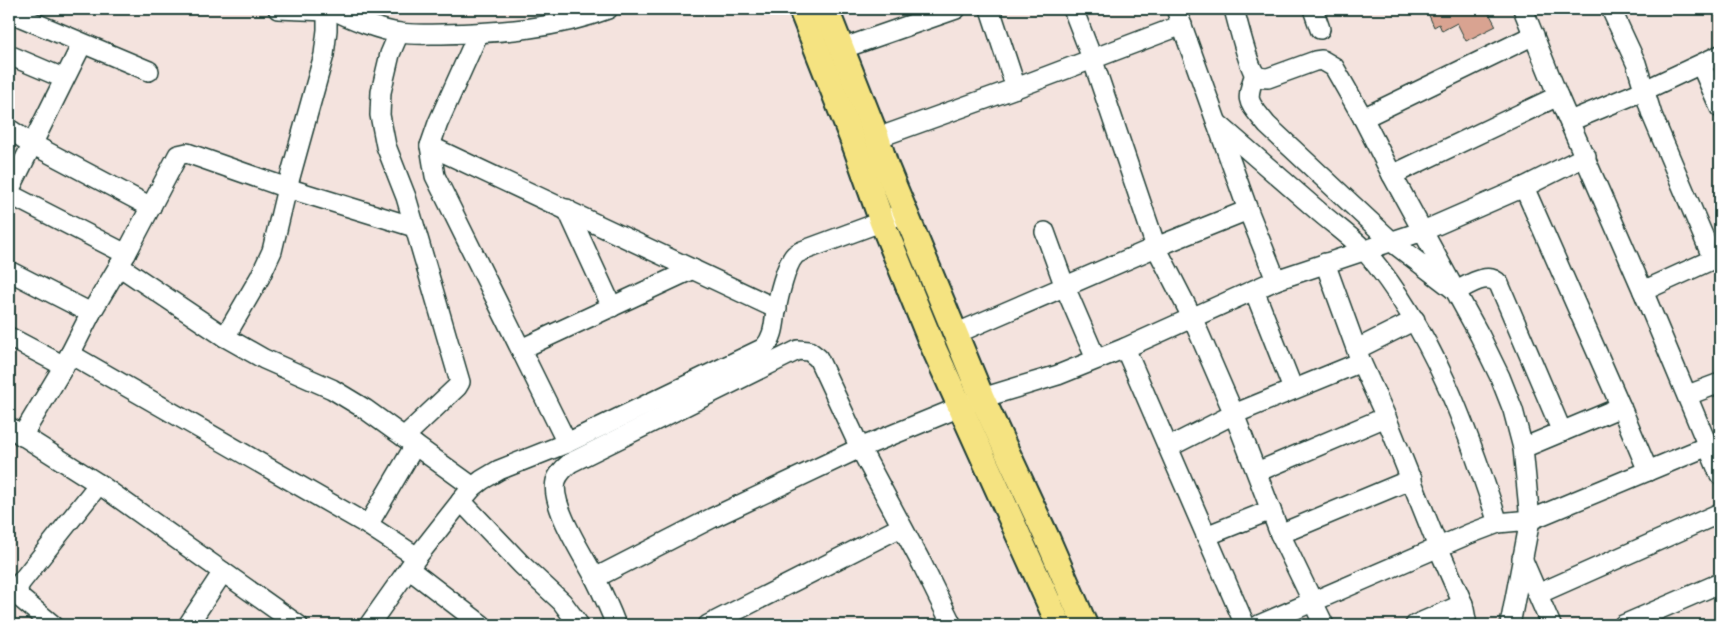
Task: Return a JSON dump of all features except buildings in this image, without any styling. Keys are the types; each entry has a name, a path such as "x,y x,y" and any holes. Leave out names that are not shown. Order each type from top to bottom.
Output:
{"main road":[{"path":"801,9 855,146 882,222 959,407 1059,625"},
{"path":"826,9 905,213 955,334 1085,625"}],"street":[{"path":"278,9 328,9 399,33 478,34 550,25 581,19 608,9"},
{"path":"225,337 260,277 272,252 287,188 324,55 328,9"},
{"path":"841,49 956,9"},
{"path":"990,9 1016,88"},
{"path":"1073,9 1092,58 1156,246 1192,318 1234,414 1280,534 1324,625"},
{"path":"1234,9 1255,74 1261,78 1268,78 1315,61 1322,60 1328,62 1334,67 1363,118 1480,336 1500,377 1513,410 1524,448 1514,521"},
{"path":"1313,9 1320,29"},
{"path":"1523,9 1558,96 1586,156 1688,395 1720,475"},
{"path":"1618,11 1652,115 1717,257 1643,291"},
{"path":"9,12 149,71"},
{"path":"877,138 1016,88 1092,58 1179,17 1248,210 1276,280"},
{"path":"368,525 410,441 460,382 406,197 386,146 380,115 381,92 390,54 399,33"},
{"path":"478,34 438,123 430,146 435,176 567,443"},
{"path":"1363,118 1534,35"},
{"path":"82,44 9,192 122,260 225,337 264,359 332,389 365,409 410,441 467,494 522,565 562,602 579,625"},
{"path":"9,55 64,78"},
{"path":"1570,122 1720,55"},
{"path":"1701,65 1720,108"},
{"path":"1255,74 1248,92 1248,99 1252,106 1267,126 1377,246 1442,374 1475,452 1514,521 1522,558 1551,625"},
{"path":"1392,175 1558,96"},
{"path":"1216,123 1377,246 1456,291"},
{"path":"9,129 32,144 151,207"},
{"path":"430,146 568,209 776,309"},
{"path":"298,625 99,484 16,432 67,360 178,155 186,153 287,188 414,227"},
{"path":"595,578 712,518 860,448 982,398 1058,375 1125,348 1276,280 1424,231 1524,187 1586,156"},
{"path":"1524,187 1648,471"},
{"path":"568,209 612,307"},
{"path":"955,334 1156,246 1248,210"},
{"path":"374,623 413,563 467,494 499,470 567,443 764,348 773,333 776,309 789,264 795,255 905,213"},
{"path":"1045,232 1065,287 1096,359"},
{"path":"1325,263 1359,356 1463,604 1467,625"},
{"path":"521,350 693,269"},
{"path":"9,270 91,313"},
{"path":"1456,291 1489,278 1495,279 1500,284 1562,432"},
{"path":"1254,290 1293,389"},
{"path":"1169,447 1234,414 1293,389 1359,356 1415,320"},
{"path":"9,338 67,360 368,525 482,625"},
{"path":"1125,348 1245,625"},
{"path":"616,625 595,578 563,520 555,490 556,481 562,471 570,464 798,350 809,351 818,358 860,448 922,564 952,625"},
{"path":"1688,395 1720,383"},
{"path":"1524,448 1621,407"},
{"path":"1257,472 1386,417"},
{"path":"1259,625 1438,547 1648,471 1708,446"},
{"path":"1280,534 1412,479"},
{"path":"52,625 19,597 18,587 20,582 99,484"},
{"path":"1206,536 1271,510"},
{"path":"1538,594 1720,513"},
{"path":"708,625 902,527"},
{"path":"1510,625 1522,558"},
{"path":"188,625 223,572"},
{"path":"1623,625 1720,583"},
{"path":"1415,625 1463,604"}]}
